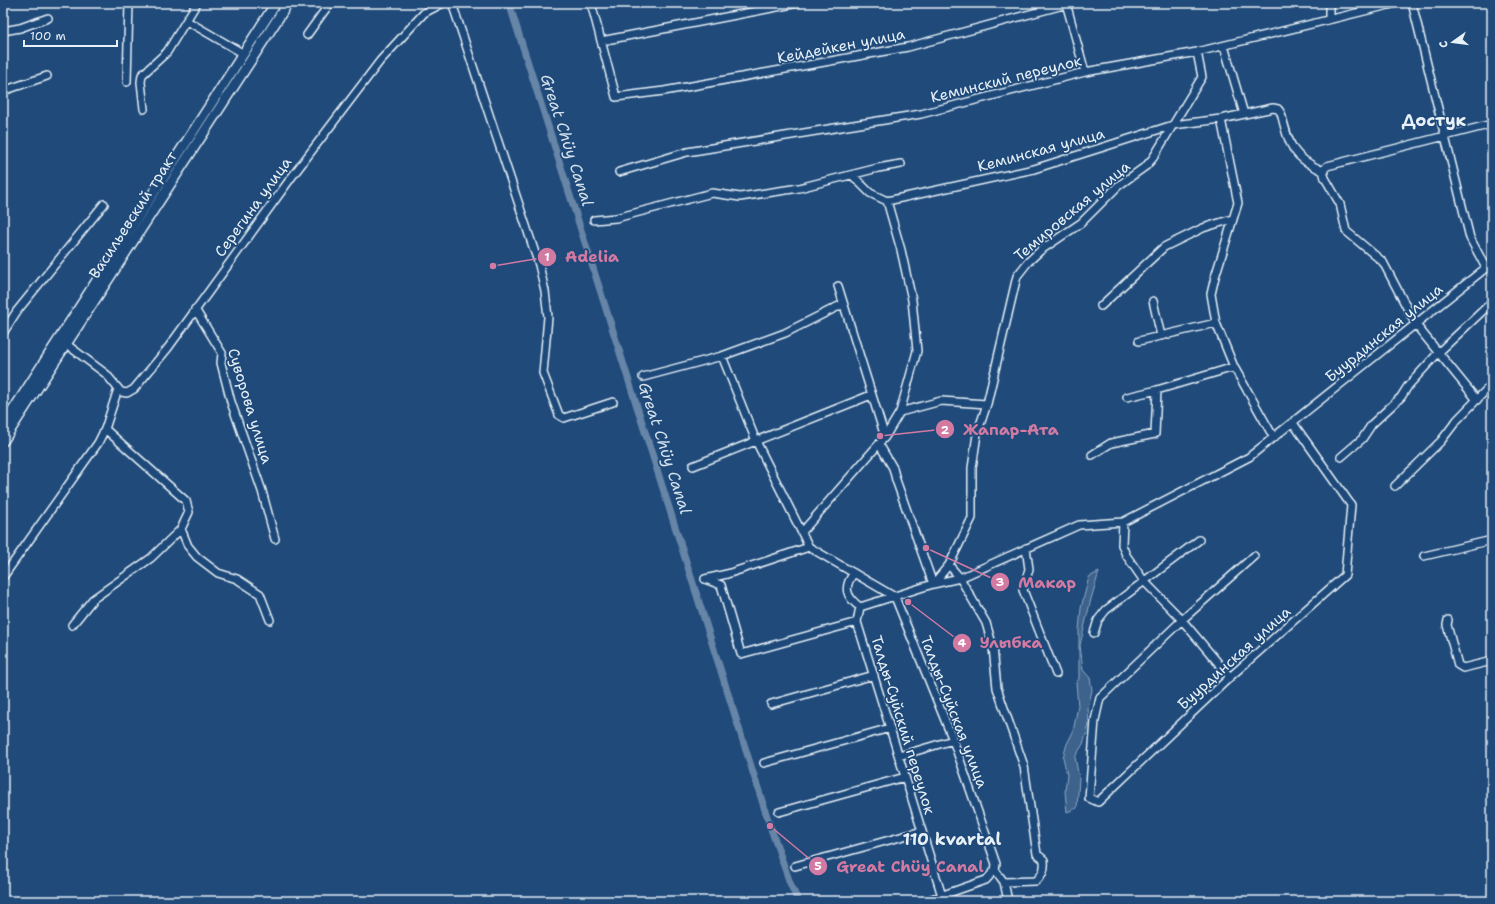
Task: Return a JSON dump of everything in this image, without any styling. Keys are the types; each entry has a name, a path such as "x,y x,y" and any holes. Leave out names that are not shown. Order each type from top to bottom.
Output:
{"main road":[{"name":"Васильевский тракт","path":"3,426 276,3"},
{"name":"Васильевский тракт","path":"3,441 288,3"}],"street":[{"path":"127,82 129,3"},
{"path":"144,109 141,82 142,75 167,52 197,3"},
{"path":"307,35 330,3"},
{"name":"Серегина улица","path":"118,389 125,394 134,389 168,348 291,178 380,61 424,13 443,3"},
{"path":"452,3 539,265 545,291 548,317 543,372 559,416 564,418 612,402"},
{"path":"591,3 601,41 798,3"},
{"path":"1329,3 1329,19"},
{"name":"Кеминский переулок","path":"619,172 687,152 921,114 1085,72 1197,52 1397,3"},
{"path":"1412,3 1470,238 1486,268"},
{"path":"1066,4 1085,72"},
{"name":"Кейдейкен улица","path":"601,41 616,97 664,91 908,47 1066,4"},
{"path":"3,31 20,28 48,18"},
{"path":"187,21 244,54"},
{"path":"1224,46 1244,114"},
{"name":"Темировская улица","path":"933,584 949,565 972,518 972,468 976,434 987,404 1017,276 1028,262 1041,250 1081,223 1118,186 1146,166 1153,158 1202,77 1197,52"},
{"path":"3,91 47,76"},
{"name":"Кеминская улица","path":"887,201 1034,168 1173,125 1221,119 1273,108 1278,109 1281,113 1288,142 1302,160 1323,171"},
{"path":"1221,119 1238,203 1232,219 1211,294 1216,323 1234,367 1274,438"},
{"path":"1477,400 1416,325 1383,262 1346,231 1340,204 1325,178 1323,171 1327,166 1492,124"},
{"path":"594,220 616,218 712,193 740,197 799,188 878,168 901,164"},
{"path":"802,532 885,437 900,412 917,351 912,300 901,250 887,201 870,193 852,175"},
{"path":"3,333 17,311 104,204"},
{"path":"1101,306 1164,247 1203,228 1232,219"},
{"name":"Буурдинская улица","path":"860,607 933,584 960,578 1078,525 1124,522 1249,457 1293,424 1492,263"},
{"path":"838,286 885,437"},
{"path":"1153,301 1161,336"},
{"path":"1341,457 1362,439 1372,424 1401,397 1408,386 1438,353 1492,302"},
{"path":"643,377 722,356 785,333 843,304"},
{"name":"Суворова улица","path":"195,310 222,353 221,363 231,402 262,491 275,539"},
{"path":"1139,341 1216,323"},
{"path":"3,577 98,443 105,429 118,389 106,374 66,344"},
{"path":"722,356 756,441 810,547 895,597"},
{"path":"1127,397 1157,390 1234,367"},
{"path":"1396,486 1441,441 1457,420 1492,384"},
{"path":"1092,455 1111,443 1156,434 1157,390"},
{"path":"693,466 871,395"},
{"path":"900,412 941,401 987,404"},
{"name":"Буурдинская улица","path":"1182,620 1100,698 1095,720 1089,798 1098,802 1230,677 1345,575 1351,505 1293,424"},
{"path":"72,625 93,599 151,558 181,529 188,512 186,501 105,429"},
{"path":"879,444 893,468 933,584"},
{"path":"1124,522 1122,545 1126,555 1144,580 1182,620 1230,677"},
{"path":"181,529 188,546 197,557 218,573 237,579 260,594 270,620"},
{"path":"1094,633 1098,620 1106,610 1199,540"},
{"path":"1424,556 1492,540"},
{"path":"810,547 727,574 705,578 721,585 740,654 857,622"},
{"path":"1026,548 1029,569 1023,590 1056,674"},
{"path":"1182,620 1254,556"},
{"path":"949,565 960,578 986,623 993,647 997,688 1024,766 1037,854 1044,860 1043,875 1036,881 1004,882"},
{"path":"854,573 848,580 847,592 851,600 860,607"},
{"name":"Талды-Суйская улица","path":"895,597 953,740 996,864 995,870 1004,882 1008,901"},
{"name":"Талды-Суйский переулок","path":"860,607 857,622 942,896"},
{"path":"1448,620 1447,625 1458,665 1460,667 1463,668 1492,661"},
{"path":"771,704 874,675"},
{"path":"764,763 890,728"},
{"path":"899,756 953,740"},
{"path":"778,812 906,777"},
{"path":"795,866 922,831"},
{"path":"926,901 986,880 995,870"}],"shaded area":[{"path":"1099,572 1080,645 1083,670 1090,678 1092,690 1088,708 1089,725 1083,744 1075,757 1079,778 1077,808 1067,812 1065,791 1067,775 1063,757 1073,732 1078,706 1076,682 1079,679 1079,630 1081,608 1089,577"}],"waterway":[{"name":"Great Chüy Canal","path":"509,3 770,826 798,901"}],"place":[{"name":"Adelia","path":"493,266"},
{"name":"Жапар-Ата","path":"880,436"},
{"name":"Макар","path":"926,548"},
{"name":"Улыбка","path":"908,602"},
{"name":"Great Chüy Canal","path":"770,826"}],"district":[{"name":"Достук","path":"1434,120"},
{"name":"110 kvartal","path":"952,839"}]}
